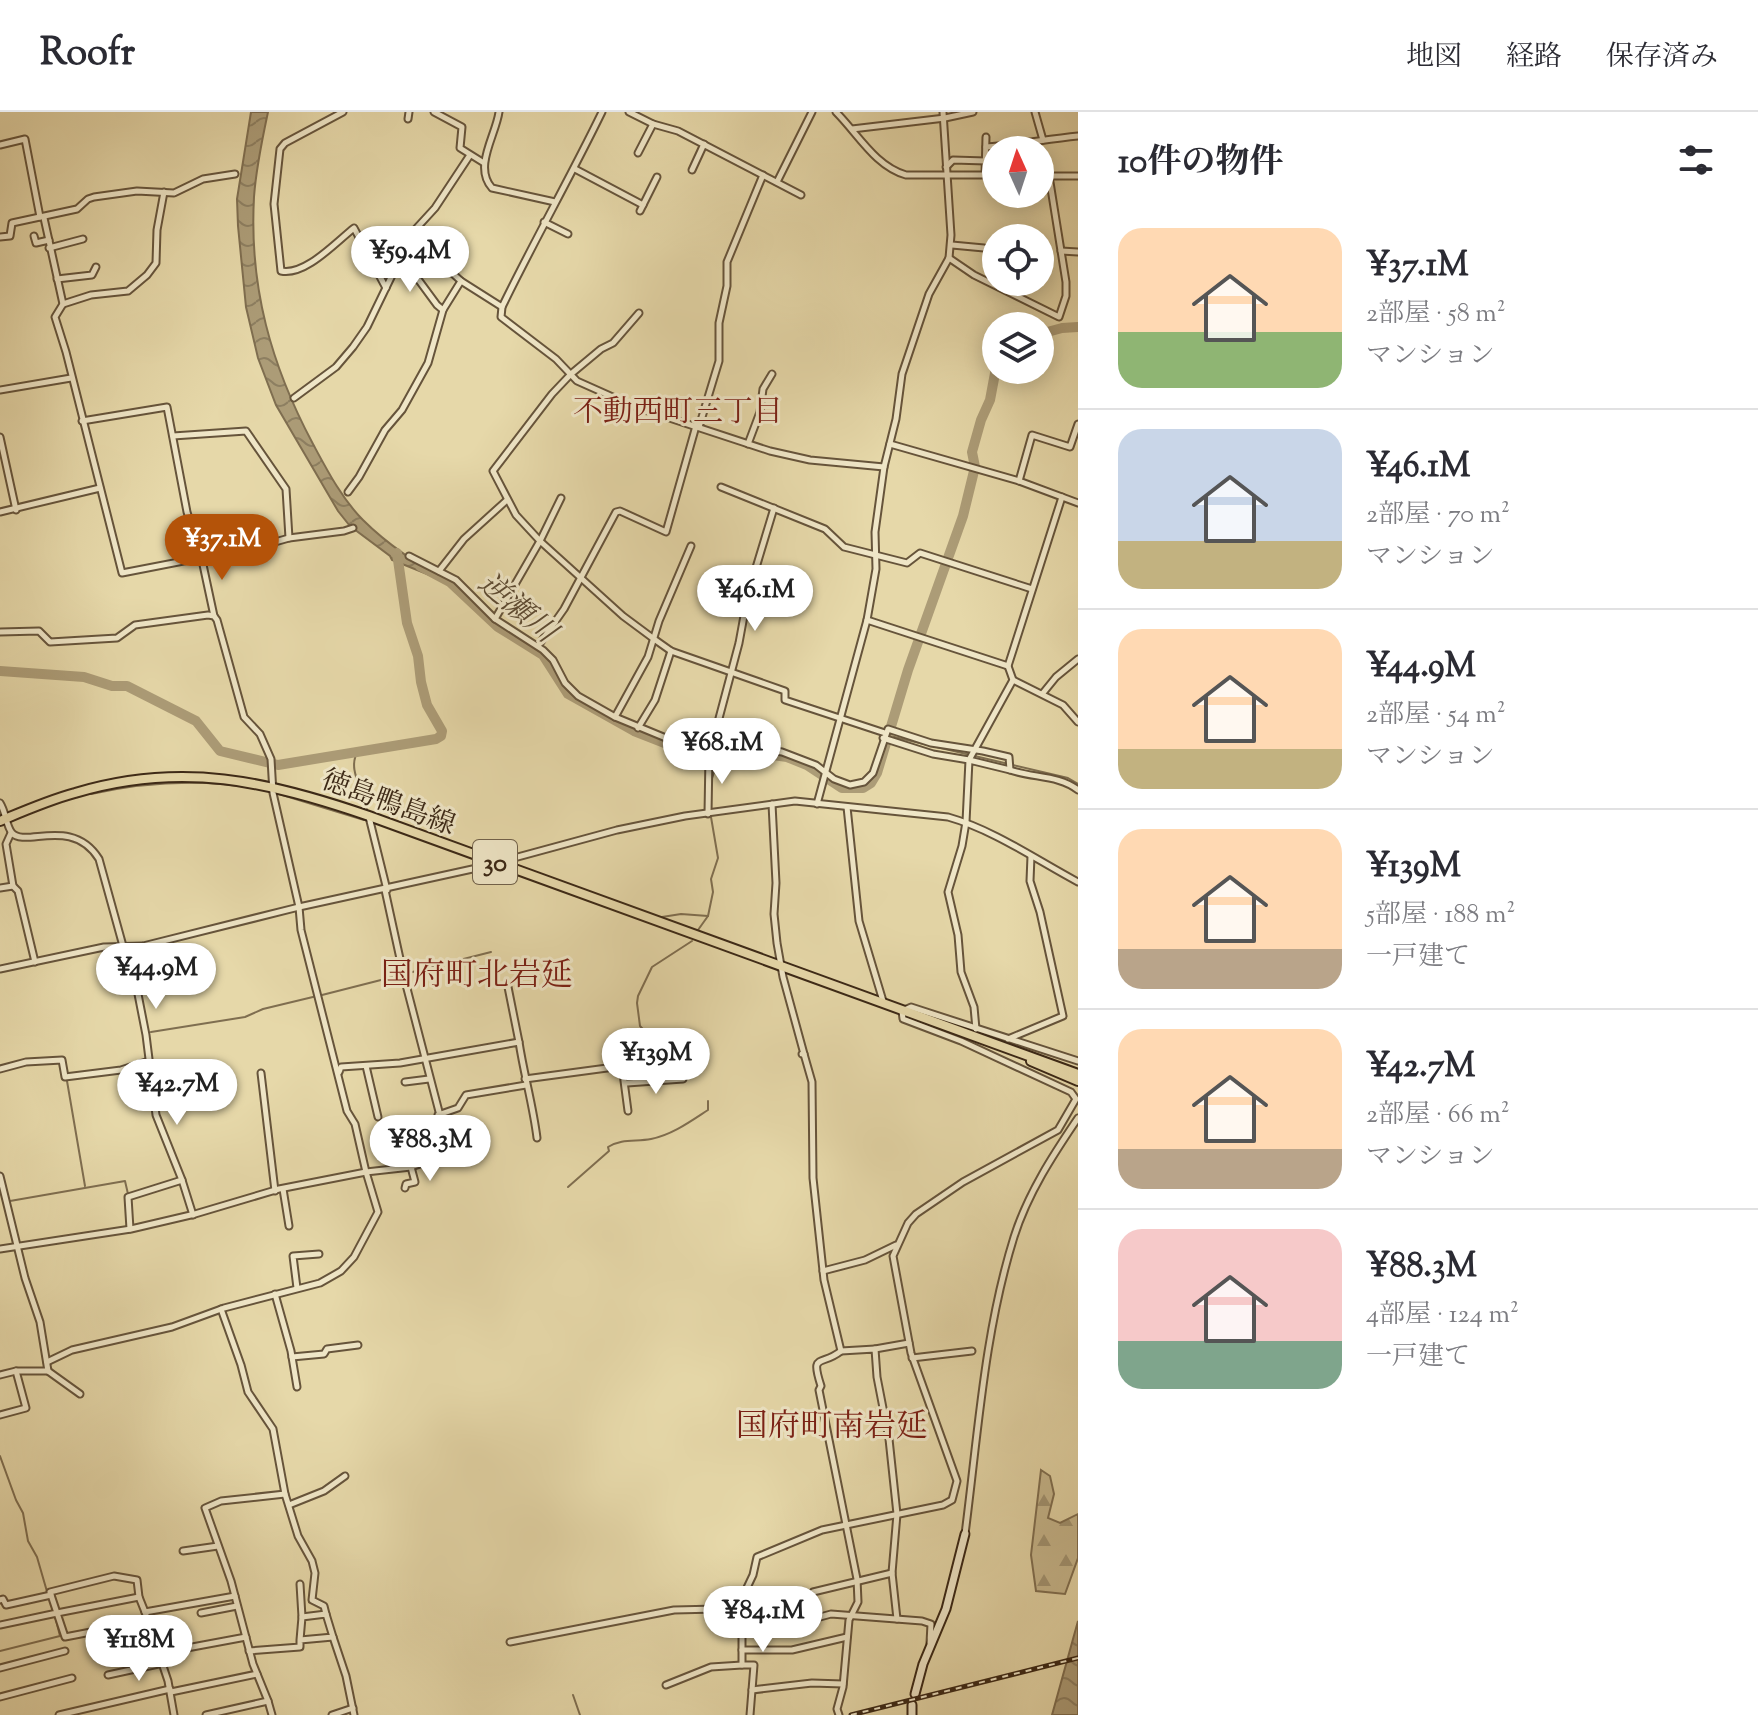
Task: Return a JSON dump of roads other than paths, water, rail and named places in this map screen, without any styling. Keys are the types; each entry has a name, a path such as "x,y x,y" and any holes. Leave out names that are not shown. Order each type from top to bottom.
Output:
{"main road":[{"name":"徳島鴨島線","path":"4,820 73,793 151,778 207,777 306,794 884,1005 978,1033 1078,1074"},
{"name":"徳島鴨島線","path":"978,1033 1078,1081"}],"street":[{"path":"343,112 280,149 274,204 281,271 295,270 312,261 354,228 386,288"},
{"path":"434,112 462,127 460,148 484,163"},
{"path":"499,112 484,163 488,184 492,188 555,202"},
{"path":"602,112 502,307 501,317 536,342 577,381 633,406 748,444 810,460 884,467"},
{"path":"629,112 653,124 678,131 801,195"},
{"path":"777,182 812,112"},
{"path":"836,112 875,156 895,172 906,175 946,171 982,175"},
{"path":"851,129 971,112"},
{"path":"1035,112 1042,136"},
{"path":"817,804 867,620 876,569 875,532 884,467 896,419 902,374 929,294 949,258 952,245 944,115"},
{"path":"638,153 653,124"},
{"path":"1054,139 1078,136"},
{"path":"0,145 25,139 63,304"},
{"path":"692,170 704,144"},
{"path":"963,160 964,151"},
{"path":"294,398 336,367 353,347 367,327 413,232 435,208 470,155"},
{"path":"946,171 953,160 982,161"},
{"path":"575,169 641,208 657,177"},
{"path":"0,237 10,236 12,223 77,209 94,197 137,191 182,191 208,177 235,174"},
{"path":"538,646 564,609 616,512 620,511 666,532 719,361 719,323 727,286 727,262 763,175"},
{"path":"1054,176 1078,176"},
{"path":"164,192 157,230 156,263 147,275 128,291 91,295 63,304 55,317 122,573 289,538 353,528"},
{"path":"949,258 974,275 1059,317 1066,296 1054,207"},
{"path":"544,222 568,234"},
{"path":"34,236 36,243 49,240"},
{"path":"49,248 83,239"},
{"path":"952,245 982,248"},
{"path":"1061,251 1078,252"},
{"path":"400,255 443,310"},
{"path":"440,262 461,281 502,307"},
{"path":"416,279 425,265"},
{"path":"57,279 92,275 96,267"},
{"path":"348,492 385,430 402,410 428,363 443,310 461,281"},
{"path":"639,313 613,343 571,374 552,394 493,471 516,515 581,577 671,651 785,691 785,700 888,735 933,754 1009,757 1010,766"},
{"path":"748,444 760,412 763,389 772,374"},
{"path":"0,390 71,378"},
{"path":"47,1362 72,1350 172,1327 221,1309 320,1283 341,1271 354,1257 378,1212 355,1124 347,1111 301,930 299,907 272,786 272,764 260,734 244,717 214,616 187,512 167,407 82,421"},
{"path":"1019,481 1032,435 1070,447 1078,424"},
{"path":"173,436 246,431 286,489 289,538"},
{"path":"0,437 16,510"},
{"path":"890,444 1019,481 1078,503"},
{"path":"721,487 825,529 844,547 907,563 920,553 1032,589"},
{"path":"0,512 100,488"},
{"path":"1062,497 1008,666 1013,680 1063,705 1078,722"},
{"path":"495,619 561,498"},
{"path":"439,571 464,539 507,500"},
{"path":"708,814 710,752 739,643 748,594 774,508"},
{"path":"615,717 648,657 659,621 691,546"},
{"path":"409,556 467,589 495,619 538,646 550,657 571,690 615,717 678,743 710,752 741,746 782,752 801,757 841,783 850,785 864,782 873,773 888,735"},
{"path":"0,632 39,631 50,642 103,640 117,638 135,625 214,616"},
{"path":"867,620 1008,666"},
{"path":"638,728 655,700 671,651"},
{"path":"1043,693 1056,677 1078,659"},
{"path":"1013,680 972,755 962,846 948,892 958,935 961,972 974,1007 978,1033 1078,1061"},
{"path":"888,735 931,743 1010,766 1027,775 1059,780 1078,790"},
{"path":"0,969 104,947 126,947 386,890 658,821 795,801 948,817 966,822 1078,882"},
{"path":"0,803 11,833 19,837 65,835 92,847 99,859 126,947 149,1061 156,1115 193,1215"},
{"path":"772,804 776,883 774,914 782,967 802,1054 812,1082 813,1178 823,1271 841,1351"},
{"path":"847,807 859,921 884,1005"},
{"path":"0,1249 130,1229 283,1189 366,1172 411,1167 450,1154 403,976 369,816"},
{"path":"11,833 6,844 13,886 21,903 35,962"},
{"path":"1008,1040 1063,1016 1030,881 1031,856"},
{"path":"0,888 13,886"},
{"path":"508,987 526,1082 532,1095 537,1138"},
{"path":"742,1665 742,1595 753,1575 757,1557 822,1530 943,1505 952,1500 957,1481 912,1358 893,1256 916,1214 963,1182 1058,1130 1076,1099 1071,1092 903,1019 902,1011"},
{"path":"338,1073 341,1067 424,1058 519,1042"},
{"path":"0,1069 26,1062 62,1060 65,1077 121,1070 149,1061"},
{"path":"366,1066 378,1117"},
{"path":"438,1115 458,1108 466,1095 622,1066 627,1083 628,1111"},
{"path":"261,1073 275,1191"},
{"path":"405,1082 429,1079"},
{"path":"627,1083 683,1079"},
{"path":"915,1694 923,1664 946,1609 965,1534 991,1330 1014,1235 1041,1174 1078,1118"},
{"path":"429,1128 442,1126"},
{"path":"405,1188 406,1184 415,1182 411,1167"},
{"path":"0,1176 40,1322 48,1371"},
{"path":"130,1229 128,1197 182,1180"},
{"path":"283,1189 289,1226"},
{"path":"823,1271 865,1260 897,1244"},
{"path":"297,1288 293,1256 319,1254"},
{"path":"275,1294 297,1387"},
{"path":"221,1309 248,1392 270,1420 273,1429 285,1494 298,1536 315,1573 312,1600 324,1606 354,1712 332,1715"},
{"path":"839,1715 837,1709 843,1684 847,1637 851,1615 858,1602 857,1582 816,1364 841,1351 909,1343"},
{"path":"292,1357 324,1354 327,1349 358,1345"},
{"path":"875,1349 897,1514 892,1573 897,1619"},
{"path":"912,1358 972,1351"},
{"path":"0,1415 26,1408 16,1371"},
{"path":"0,1375 16,1371 48,1371 80,1394"},
{"path":"289,1505 324,1491 345,1476"},
{"path":"272,1715 205,1508 221,1501 285,1494"},
{"path":"185,1549 218,1546"},
{"path":"813,1592 892,1573"},
{"path":"148,1621 65,1637 50,1592 114,1576 137,1580 139,1597 145,1612 160,1653 171,1691 174,1713 181,1715"},
{"path":"249,1651 300,1647 300,1584"},
{"path":"510,1642 674,1610 717,1609 742,1595"},
{"path":"0,1600 3,1599 6,1605 50,1596"},
{"path":"145,1612 235,1596"},
{"path":"0,1625 139,1597"},
{"path":"201,1613 237,1606"},
{"path":"742,1614 786,1613 787,1626 831,1614 931,1624 930,1646"},
{"path":"302,1617 326,1614"},
{"path":"160,1653 246,1637"},
{"path":"300,1640 333,1637"},
{"path":"742,1650 792,1650 847,1637"},
{"path":"0,1668 65,1651"},
{"path":"108,1675 163,1663"},
{"path":"666,1685 711,1667 754,1665 750,1715"},
{"path":"59,1715 257,1674"},
{"path":"0,1697 72,1678"},
{"path":"752,1690 812,1683 843,1684"},
{"path":"206,1715 268,1701"},
{"path":"912,1705 912,1715"}],"water":[{"path":"251,112 268,112 258,165 253,230 259,294 285,385 324,464 355,512 393,546 447,582 392,560 350,526 338,511 276,405 258,358 246,307 238,226 237,199"},
{"path":"1078,1621 1078,1715 1052,1715"}],"waterway":[{"name":"逆瀬川","path":"1054,330 1078,327"},
{"name":"逆瀬川","path":"420,566 450,582 498,627 543,655 568,694 634,731 680,749 698,752 739,750 787,757 807,765 842,788 863,788 871,783 877,773 908,670 963,516 975,467 972,452 993,384"},
{"path":"0,671 84,677 112,686 127,686 196,721 220,751 278,765 436,739 442,731 427,705 421,682 418,656 407,623 397,553"},
{"path":"890,736 1068,778 1078,784"},
{"path":"358,751 355,773 367,811"},
{"path":"711,781 721,753"},
{"path":"91,794 135,786 179,783 223,784 268,791"},
{"path":"279,794 364,820"},
{"path":"711,796 711,807"},
{"path":"698,930 708,916 713,892 711,879 718,858 711,817"},
{"path":"662,917 681,914 708,916"},
{"path":"688,1075 679,1061 661,1049 640,1026 637,1003 652,967 692,941"},
{"path":"322,995 491,952"},
{"path":"151,1032 245,1017 263,1009 317,996"},
{"path":"67,1081 85,1186"},
{"path":"568,1187 609,1151 608,1147 674,1131 708,1110 708,1101"},
{"path":"10,1201 125,1181 128,1194"},
{"path":"0,1456 23,1513 28,1541 37,1557 48,1595"},
{"path":"0,1651 60,1636 53,1608"},
{"path":"573,1695 580,1715"}],"railway":[{"path":"851,1715 1078,1658"}],"district":[{"name":"不動西町三丁目","path":"678,411"},
{"name":"国府町北岩延","path":"477,974"},
{"name":"国府町南岩延","path":"832,1425"}]}
